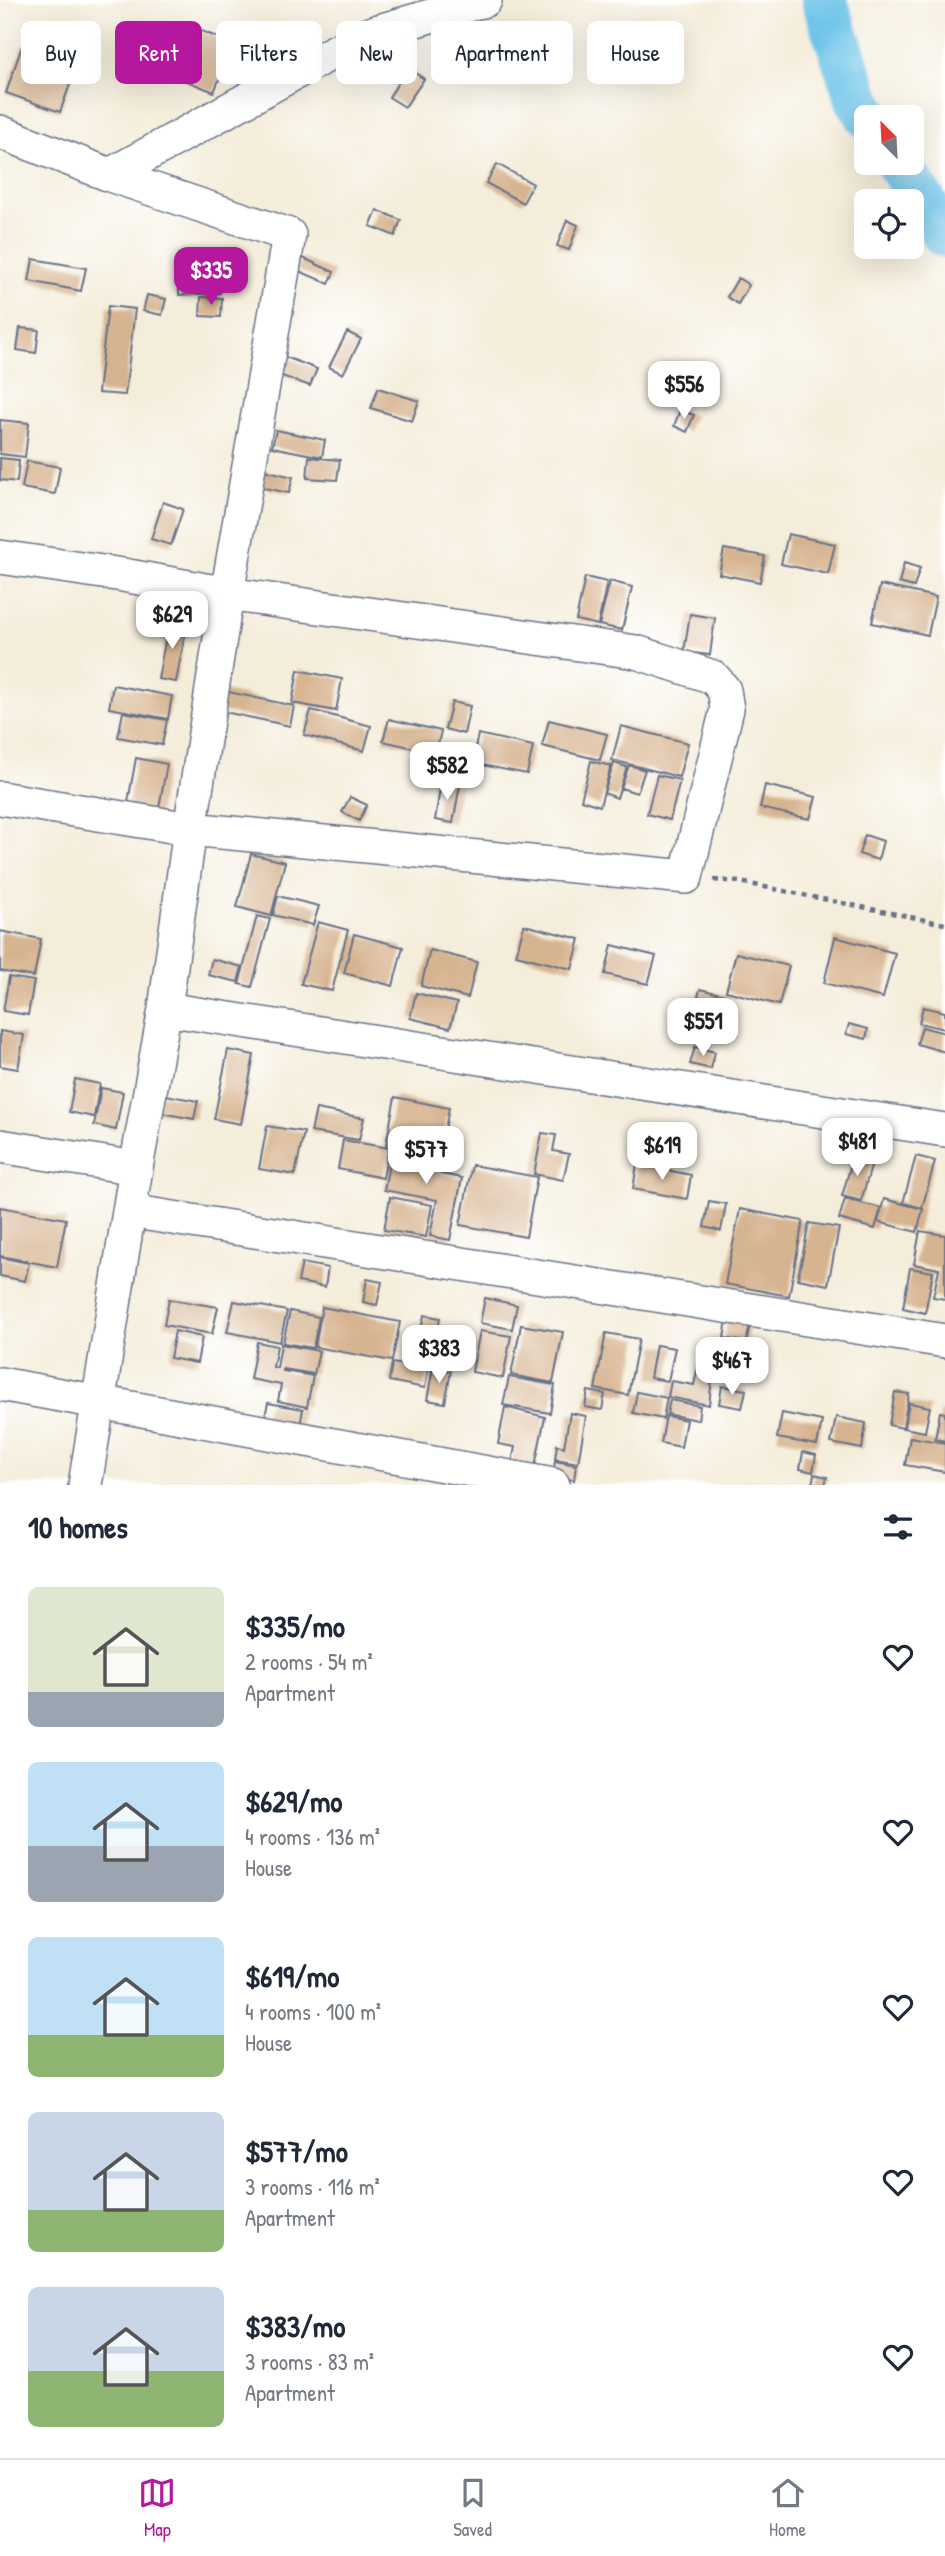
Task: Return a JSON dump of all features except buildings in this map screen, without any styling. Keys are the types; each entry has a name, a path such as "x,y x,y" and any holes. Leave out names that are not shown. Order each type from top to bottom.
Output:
{"street":[{"path":"110,175 372,33 485,0"},
{"path":"0,132 110,175 289,235 227,594 164,1009 85,1485"},
{"path":"0,557 227,594 635,652 713,677 724,690 727,709 685,877 190,830 0,799"},
{"path":"164,1009 945,1130"},
{"path":"0,1146 136,1168"},
{"path":"129,1211 945,1341"},
{"path":"0,1384 554,1485"}],"path":[{"path":"685,877 740,882 945,924"}],"waterway":[{"path":"824,0 862,105"},
{"path":"906,175 945,235"}]}
